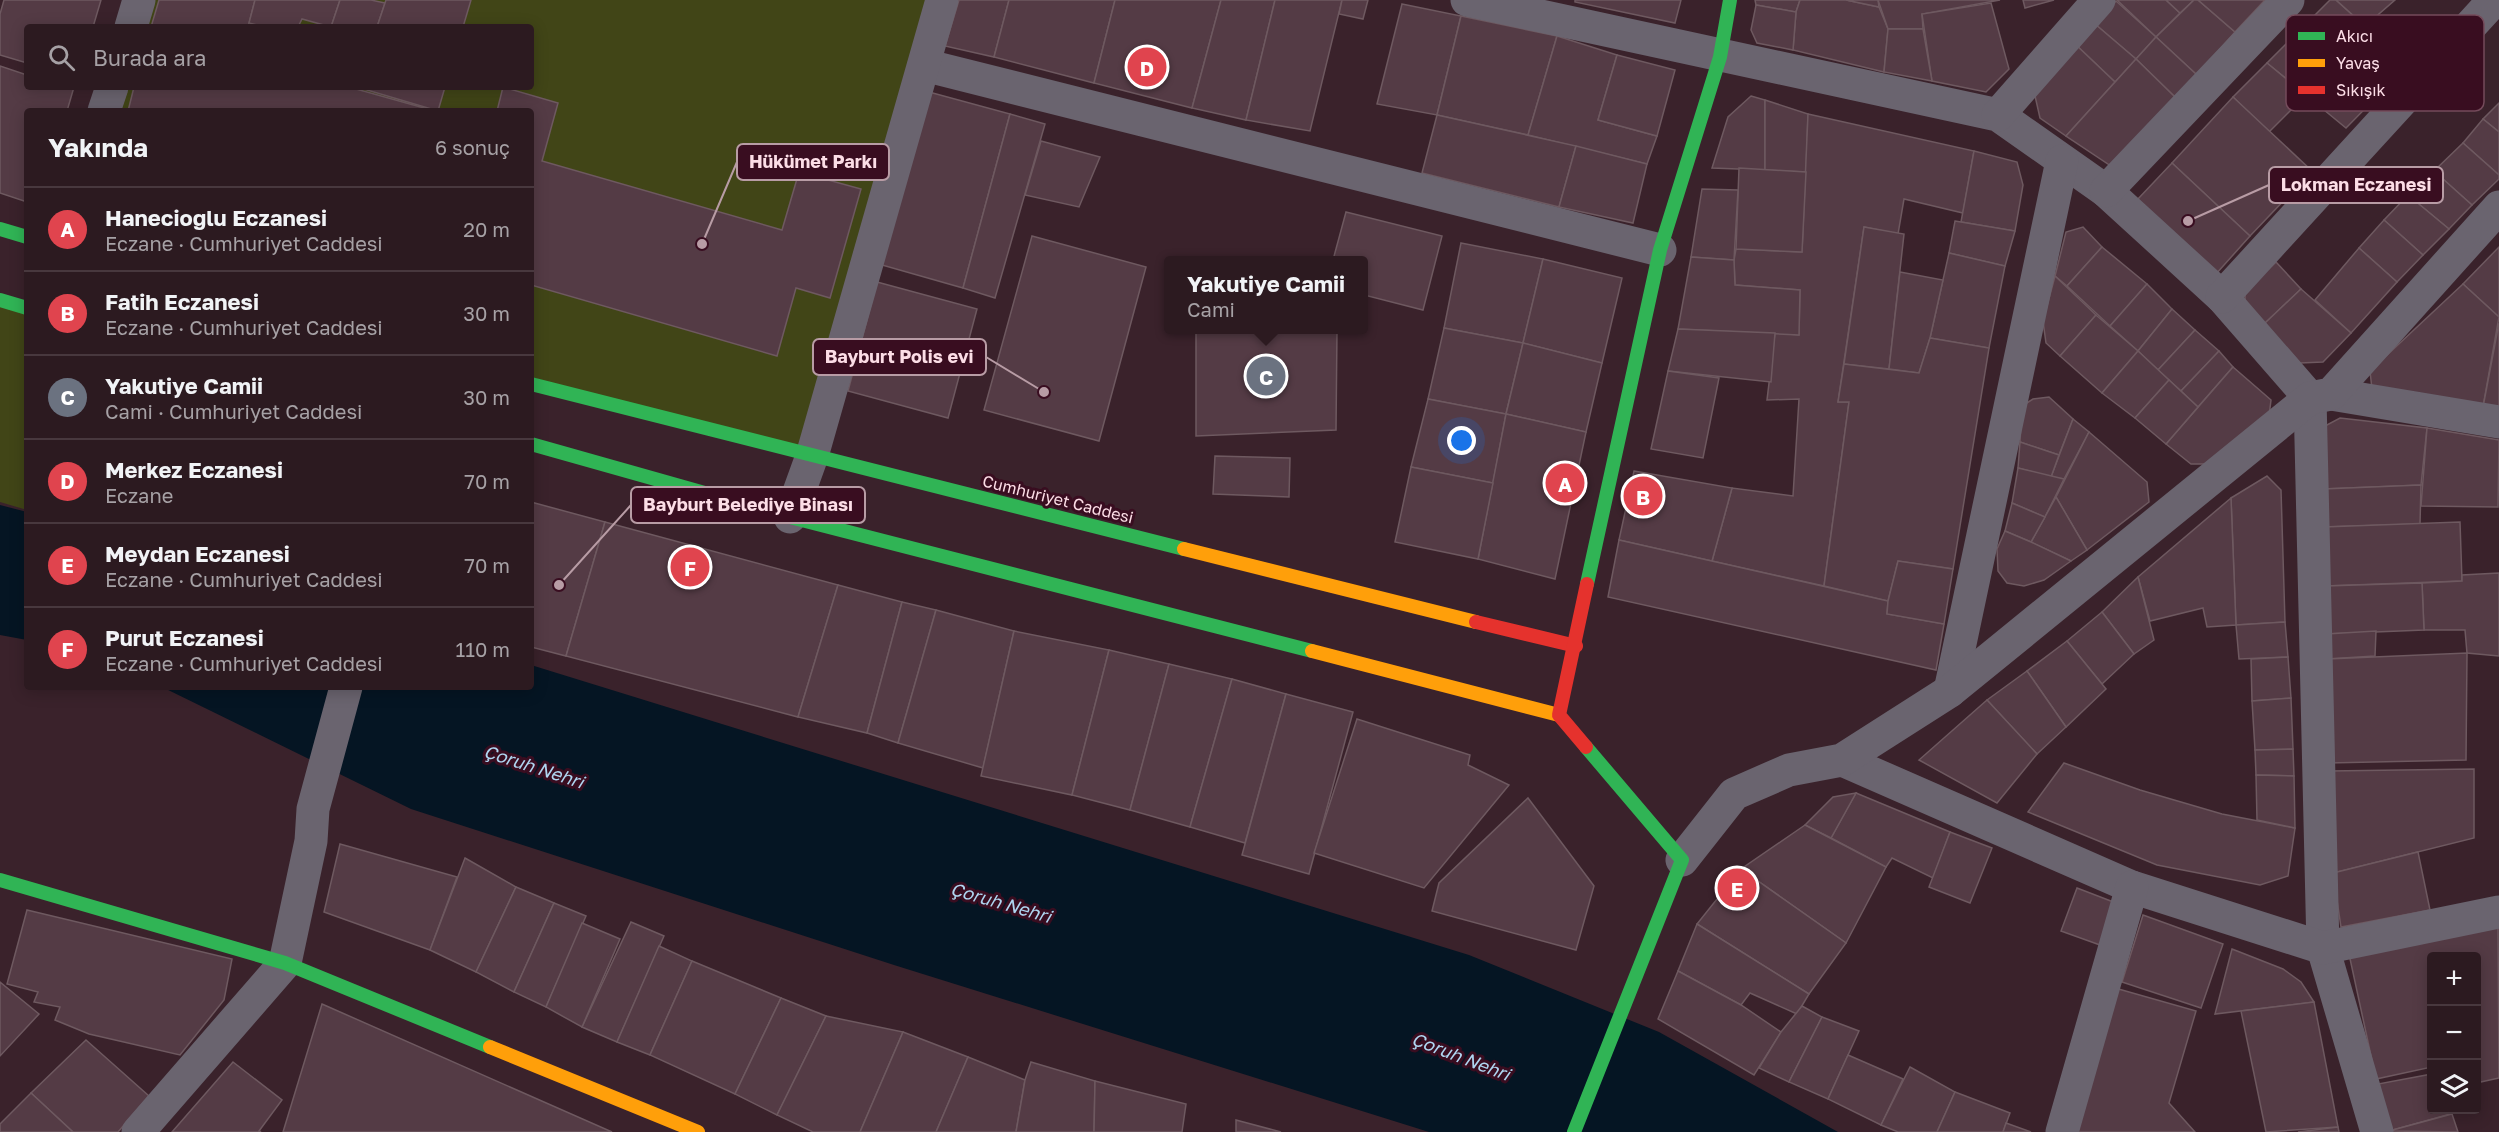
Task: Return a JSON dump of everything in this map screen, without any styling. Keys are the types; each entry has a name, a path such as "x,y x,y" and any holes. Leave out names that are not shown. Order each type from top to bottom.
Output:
{"main road":[{"path":"1559,715 1576,646 1599,521 1660,250 1720,57 1730,0"},
{"path":"0,229 24,236"},
{"path":"0,300 24,307"},
{"name":"Cumhuriyet Caddesi","path":"534,385 1110,529 1377,600 1576,646"},
{"path":"534,445 790,517 1559,715 1682,860 1626,996 1574,1132"},
{"path":"0,880 285,963 698,1132"}],"street":[{"path":"132,24 139,0"},
{"path":"790,517 812,456 942,0"},
{"path":"1467,0 1720,57 1998,115 2106,191 2222,297 2320,396 2499,422"},
{"path":"1998,115 2098,0"},
{"path":"2106,191 2288,0"},
{"path":"2480,15 2494,0"},
{"path":"924,65 1660,250"},
{"path":"105,108 111,90"},
{"path":"2222,297 2392,111"},
{"path":"1950,691 2062,161"},
{"path":"1682,860 1734,794 1789,770 1842,760 1950,691 2320,396 2499,207"},
{"path":"2320,396 2324,948 2377,1132"},
{"path":"138,1132 285,963 311,841 313,809 345,690"},
{"path":"1842,760 2132,887 2324,948 2499,912"},
{"path":"2062,1132 2132,887"}],"green space":[{"path":"134,0 942,0 812,456 534,378 534,108 103,108 108,90 534,90 534,24 127,24"},
{"path":"0,302 24,308 24,509 0,502"}],"water":[{"path":"0,505 24,511 24,639 0,635"},
{"name":"Çoruh Nehri","path":"534,666 1469,955 1659,1032 1838,1132 1429,1132 894,965 411,809 168,690 534,690"}],"building":[{"path":"4,0 101,0 94,24 24,24 24,62 0,55 0,14"},
{"path":"159,0 255,0 249,24 152,24"},
{"path":"255,0 340,0 332,24 320,24 302,19 300,24 249,23"},
{"path":"340,0 371,0 385,3 378,24 332,24"},
{"path":"386,0 471,0 464,24 378,24"},
{"path":"959,0 1009,0 994,57 945,46"},
{"path":"1009,0 1115,0 1094,83 994,57"},
{"path":"1115,0 1221,0 1192,108 1094,83"},
{"path":"1221,0 1275,0 1246,120 1192,108"},
{"path":"1275,0 1342,0 1310,131 1246,120"},
{"path":"1342,0 1368,0 1363,19 1339,14"},
{"path":"1575,0 1681,0 1675,23 1575,2"},
{"path":"1755,0 1800,0 1796,12 1756,5"},
{"path":"1800,0 1846,0 1879,7 1888,29 1884,72 1793,50 1796,12"},
{"path":"1846,0 1878,0 1879,7"},
{"path":"1878,0 2000,0 1922,14 1923,29 1888,29"},
{"path":"2023,0 2054,0 2025,8"},
{"path":"2117,0 2166,0 2180,13 2156,37"},
{"path":"2166,0 2194,0 2180,13"},
{"path":"2194,0 2198,0 2235,32 2197,75 2156,37"},
{"path":"2198,0 2265,0 2235,32"},
{"path":"2330,0 2336,0 2353,15 2315,15"},
{"path":"2336,0 2395,0 2378,15 2353,15"},
{"path":"2116,1 2156,37 2136,59 2095,24"},
{"path":"1991,3 2009,69 1986,92 1932,81 1922,14"},
{"path":"1402,4 1461,16 1437,115 1377,104"},
{"path":"1756,5 1796,12 1793,50 1757,43 1751,30"},
{"path":"1461,16 1557,36 1528,135 1437,115"},
{"path":"2095,24 2136,59 2115,82 2074,43"},
{"path":"1888,29 1923,29 1932,81 1884,72"},
{"path":"1557,36 1617,55 1598,120 1657,136 1647,164 1528,135"},
{"path":"2156,37 2197,75 2176,98 2136,59"},
{"path":"2074,43 2115,82 2066,136 2040,118 2033,87"},
{"path":"2286,44 2286,79 2267,63"},
{"path":"1617,55 1675,70 1657,136 1598,120"},
{"path":"2136,59 2176,98 2111,166 2066,136"},
{"path":"2267,63 2286,79 2286,111 2290,111 2269,132 2233,97"},
{"path":"0,66 24,74 24,90 73,90 68,108 24,108 24,201 0,193"},
{"path":"133,90 360,90 424,108 129,108"},
{"path":"367,90 444,90 439,108 428,108"},
{"path":"502,90 513,90 558,103 542,161 782,230 799,172 861,189 830,298 796,288 777,356 534,286 534,108 498,108"},
{"path":"929,92 1010,114 963,288 882,265"},
{"path":"1751,96 1765,100 1765,170 1712,168 1728,117"},
{"path":"2233,97 2312,171 2250,236 2172,163"},
{"path":"1765,100 1808,114 1806,172 1765,170"},
{"path":"2499,103 2499,132 2483,119"},
{"path":"2325,111 2363,111 2346,128"},
{"path":"1010,114 1045,124 995,298 963,288"},
{"path":"1808,114 1974,151 1963,213 1904,199 1898,234 1864,227 1838,402 1849,402 1824,586 1712,561 1732,488 1793,496 1799,399 1767,400 1775,333 1799,335 1800,290 1735,285 1734,260 1736,249 1802,252"},
{"path":"1437,115 1576,146 1559,207 1422,173"},
{"path":"2483,119 2499,132 2499,175 2463,143"},
{"path":"1041,141 1100,157 1079,207 1025,195"},
{"path":"2463,143 2499,175 2499,179 2472,205 2434,171"},
{"path":"1576,146 1647,164 1633,223 1559,207"},
{"path":"1974,151 2017,162 2023,185 2015,231 1961,222"},
{"path":"2172,163 2250,236 2216,274 2137,200"},
{"path":"1739,168 1806,172 1802,252 1736,249"},
{"path":"2434,171 2472,205 2449,229 2408,195"},
{"path":"1702,189 1738,190 1734,260 1691,257"},
{"path":"2408,195 2449,229 2423,255 2384,220"},
{"path":"1346,212 1442,236 1423,310 1368,296 1368,256 1334,256"},
{"path":"2384,220 2423,255 2397,282 2359,248"},
{"path":"1955,221 2015,231 2005,266 1949,253"},
{"path":"1864,227 1904,234 1889,369 1844,364"},
{"path":"2083,227 2102,247 2067,286 2055,276 2066,232"},
{"path":"1032,236 1146,267 1099,441 984,410"},
{"path":"1461,243 1543,259 1523,343 1444,328"},
{"path":"2102,247 2147,284 2110,326 2067,286"},
{"path":"2499,247 2499,317 2463,284"},
{"path":"2359,248 2397,282 2351,333 2315,300"},
{"path":"1949,253 2005,266 1989,348 1930,338"},
{"path":"1691,257 1734,260 1735,285 1800,290 1799,335 1678,329"},
{"path":"1543,259 1622,278 1602,363 1523,343"},
{"path":"2276,262 2301,289 2264,324 2245,303 2245,291"},
{"path":"1900,272 1943,280 1930,338 1919,373 1889,369"},
{"path":"2055,276 2096,315 2060,356 2046,343 2043,321"},
{"path":"877,282 977,309 948,418 848,391"},
{"path":"2147,284 2172,309 2138,351 2110,326"},
{"path":"2463,284 2499,317 2483,407 2372,389 2370,371"},
{"path":"2301,289 2351,333 2323,362 2300,363 2264,324"},
{"path":"2172,309 2195,330 2158,370 2138,351"},
{"path":"2096,315 2138,351 2102,393 2060,356"},
{"path":"2499,323 2499,409 2483,407"},
{"path":"1444,328 1523,343 1506,414 1428,399"},
{"path":"1678,329 1775,333 1771,382 1668,371"},
{"path":"2195,330 2219,351 2181,391 2158,370"},
{"path":"1196,334 1337,334 1336,430 1196,436"},
{"path":"1930,338 1989,348 1953,569 1898,561 1888,601 1824,586 1849,402 1838,402 1844,364 1919,373"},
{"path":"1523,343 1602,363 1586,432 1506,414"},
{"path":"2138,351 2169,380 2135,418 2102,393"},
{"path":"2219,351 2233,367 2198,407 2181,391"},
{"path":"2233,367 2271,400 2269,416 2205,464 2191,464 2166,444"},
{"path":"1668,371 1719,378 1703,458 1651,449"},
{"path":"2169,380 2198,407 2166,444 2135,418"},
{"path":"2049,397 2073,419 2059,455 2020,442 2022,406 2033,399"},
{"path":"1428,399 1506,414 1493,483 1411,467"},
{"path":"1506,414 1586,432 1555,579 1478,559"},
{"path":"2340,418 2427,428 2421,485 2323,489 2325,426"},
{"path":"2073,419 2089,432 2064,479 2051,477"},
{"path":"2427,428 2499,440 2498,507 2421,506"},
{"path":"2089,432 2147,482 2149,502 2087,550 2056,497"},
{"path":"2020,442 2059,455 2051,477 2018,468"},
{"path":"1215,456 1290,458 1289,497 1213,494"},
{"path":"1411,467 1493,483 1478,559 1395,542"},
{"path":"2018,468 2064,479 2045,517 2012,503"},
{"path":"1634,471 1732,488 1712,561 1619,540"},
{"path":"2267,476 2281,490 2285,622 2236,625 2231,498"},
{"path":"2421,485 2420,524 2323,527 2323,489"},
{"path":"2056,497 2087,550 2071,561 2031,542"},
{"path":"2231,498 2236,625 2207,627 2203,608 2150,621 2138,577"},
{"path":"534,503 605,522 566,656 534,648"},
{"path":"2012,503 2045,517 2031,542 2005,531"},
{"path":"605,522 838,585 798,717 566,656"},
{"path":"2460,522 2462,581 2325,586 2323,527"},
{"path":"2005,531 2071,561 2044,580 2024,586 2007,583 1998,571 1997,549"},
{"path":"1619,540 1888,601 1887,614 1944,624 1936,670 1608,597"},
{"path":"1898,561 1953,569 1944,624 1887,614"},
{"path":"2499,573 2499,656 2467,653 2465,630 2424,630 2422,583 2462,581 2462,575"},
{"path":"2138,577 2154,640 2134,654 2102,612"},
{"path":"2422,583 2424,630 2326,634 2325,586"},
{"path":"838,585 902,602 867,733 798,717"},
{"path":"902,602 936,610 898,743 867,733"},
{"path":"936,610 1014,631 983,768 898,743"},
{"path":"2102,612 2134,654 2102,684 2067,641"},
{"path":"2285,622 2288,657 2239,659 2236,625"},
{"path":"1014,631 1109,650 1072,795 981,776"},
{"path":"2376,631 2375,656 2327,659 2326,634"},
{"path":"2067,641 2106,689 2066,727 2027,671"},
{"path":"1109,650 1169,664 1130,810 1072,795"},
{"path":"2467,653 2466,760 2328,763 2327,659"},
{"path":"2288,657 2291,698 2252,701 2251,659"},
{"path":"1169,664 1232,679 1190,827 1130,810"},
{"path":"2027,671 2066,727 2037,754 1987,700"},
{"path":"1232,679 1286,694 1245,843 1190,827"},
{"path":"1286,694 1353,712 1309,874 1242,855"},
{"path":"2291,698 2293,749 2255,750 2252,701"},
{"path":"1987,700 2037,754 1997,803 1919,760"},
{"path":"1357,719 1470,755 1468,765 1509,785 1424,888 1314,853"},
{"path":"2293,749 2294,776 2256,775 2255,750"},
{"path":"2064,763 2140,790 2222,814 2295,828 2288,876 2260,885 2157,865 2028,812"},
{"path":"2474,769 2474,838 2333,873 2329,771"},
{"path":"2256,775 2294,776 2295,828 2257,820"},
{"path":"1856,793 1950,832 1933,878 1892,858 1886,867 1831,838"},
{"path":"1856,793 1831,838 1805,825 1833,797"},
{"path":"1528,798 1594,886 1576,950 1432,911 1439,883"},
{"path":"1805,825 1886,867 1846,943 1741,869"},
{"path":"1950,832 1992,848 1970,903 1929,887"},
{"path":"340,844 457,877 430,950 324,912"},
{"path":"2418,852 2430,910 2341,927 2333,873"},
{"path":"465,858 516,887 476,972 430,950"},
{"path":"1741,869 1846,943 1809,994 1697,924"},
{"path":"516,887 554,903 514,992 476,972"},
{"path":"2077,888 2116,903 2100,945 2061,931"},
{"path":"554,903 586,916 546,1007 514,992"},
{"path":"27,910 232,959 224,1000 180,1055 89,1034 55,1020 60,1007 34,1002 38,992 7,984"},
{"path":"2143,915 2223,944 2201,1008 2122,982"},
{"path":"631,922 664,936 617,1042 582,1027"},
{"path":"582,923 620,939 582,1027 546,1007"},
{"path":"1697,924 1809,994 1797,1014 1750,993 1741,1005 1678,971"},
{"path":"2498,924 2499,1078 2481,1082 2481,952 2427,952 2427,1068 2376,1079 2349,954"},
{"path":"659,946 692,961 650,1055 617,1042"},
{"path":"2232,949 2283,969 2301,982 2314,1002 2215,1014"},
{"path":"692,961 781,998 735,1094 650,1055"},
{"path":"1678,971 1741,1005 1781,1032 1754,1075 1658,1019"},
{"path":"0,982 39,1014 0,1056"},
{"path":"2115,988 2196,1011 2169,1103 2195,1132 2078,1132"},
{"path":"781,998 826,1016 777,1115 735,1094"},
{"path":"2314,1002 2338,1127 2266,1132 2241,1011"},
{"path":"322,1004 612,1132 283,1132"},
{"path":"1802,1006 1822,1017 1789,1082 1759,1068 1781,1032"},
{"path":"826,1016 903,1032 860,1132 813,1132 777,1115"},
{"path":"1822,1017 1859,1031 1828,1099 1789,1082"},
{"path":"903,1032 968,1057 936,1132 860,1132"},
{"path":"86,1040 149,1096 118,1132 73,1132 31,1093"},
{"path":"1848,1055 1903,1079 1881,1125 1828,1099"},
{"path":"968,1057 1025,1080 1016,1132 936,1132"},
{"path":"233,1062 282,1100 259,1131 261,1132 172,1132"},
{"path":"1031,1062 1095,1081 1094,1132 1016,1132 1025,1080"},
{"path":"1910,1067 1955,1092 1937,1132 1898,1132 1881,1125"},
{"path":"2427,1075 2427,1114 2451,1114 2389,1131 2378,1084"},
{"path":"1095,1081 1186,1104 1182,1132 1094,1132"},
{"path":"1955,1092 2010,1113 2003,1132 1937,1132"},
{"path":"31,1093 73,1132 0,1132 0,1124"},
{"path":"2452,1114 2458,1132 2389,1131"},
{"path":"1236,1120 1281,1132 1236,1132"},
{"path":"2006,1123 2031,1132 2003,1132"},
{"path":"2338,1127 2339,1132 2298,1132"}],"traffic: fast":[{"path":"1587,584 1660,250 1720,57 1730,0"},
{"path":"0,229 24,236"},
{"path":"0,300 24,307"},
{"path":"534,385 1184,549"},
{"path":"534,445 790,517 1312,651"},
{"path":"1574,1132 1682,860 1586,747"},
{"path":"0,880 285,963 490,1047"}],"traffic: slow":[{"path":"1184,549 1476,622"},
{"path":"1312,651 1559,715"},
{"path":"490,1047 698,1132"}],"traffic: jam":[{"path":"1586,747 1559,715 1587,584"},
{"path":"1476,622 1576,646"}],"place":[{"name":"Merkez Eczanesi","path":"1147,67"},
{"name":"Lokman Eczanesi","path":"2188,221"},
{"name":"Hükümet Parkı","path":"702,244"},
{"name":"Yakutiye Camii","path":"1266,376"},
{"name":"Bayburt Polis evi","path":"1044,392"},
{"name":"Hanecioğlu Eczanesi","path":"1565,483"},
{"name":"Fatih Eczanesi","path":"1643,496"},
{"name":"Purut Eczanesi","path":"690,567"},
{"name":"Bayburt Belediye Binası","path":"559,585"},
{"name":"Meydan Eczanesi","path":"1737,888"}]}
